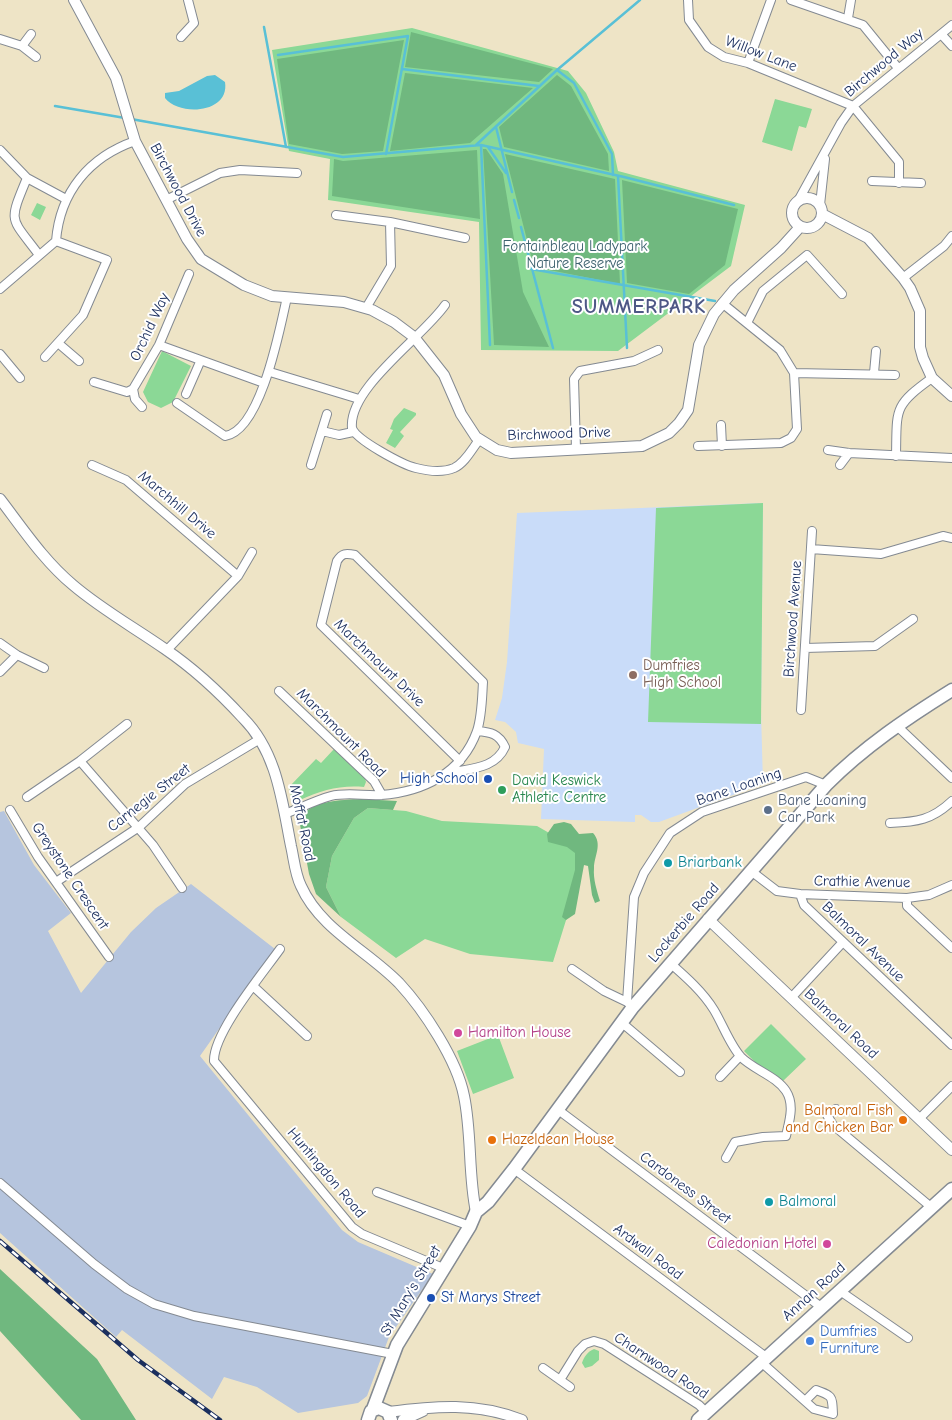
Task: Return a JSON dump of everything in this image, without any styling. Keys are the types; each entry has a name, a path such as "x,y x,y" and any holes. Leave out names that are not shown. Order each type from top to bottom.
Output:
{"main road":[{"name":"Lockerbie Road","path":"476,1212 488,1202 514,1169 621,1022 630,1004 670,963 826,785 852,758 896,725 952,690"},
{"name":"Annan Road","path":"702,1416 952,1189"},
{"name":"St Mary's Street","path":"381,1414 382,1389 393,1354 470,1226 476,1212"}],"street":[{"name":"Birchwood Drive","path":"74,0 116,78 135,141 187,239 201,258 218,271 244,285 272,296 344,302 366,308 394,322 414,337 444,375 468,428 479,440 497,450 510,453 642,446 669,433 688,410 692,396 699,344 709,322 722,303 800,227"},
{"path":"181,37 194,23 188,0"},
{"name":"Willow Lane","path":"688,0 689,20 708,46 724,57 748,64 853,106"},
{"path":"748,64 771,0"},
{"path":"792,0 848,18 863,25 898,68"},
{"path":"848,18 850,0"},
{"name":"Birchwood Way","path":"798,201 826,154 841,123 853,106 952,25"},
{"path":"22,46 31,34"},
{"path":"941,34 952,46"},
{"path":"0,39 22,46 36,57"},
{"path":"853,106 899,162 899,183"},
{"path":"0,289 56,241 58,223 66,199 85,171 107,154 135,141"},
{"path":"0,150 27,178 66,199"},
{"name":"Birchwood Way","path":"821,209 826,154"},
{"path":"166,200 220,174 240,170 297,173"},
{"path":"27,178 13,217 15,224 39,255"},
{"path":"872,181 921,184"},
{"path":"821,209 815,226 800,227 792,215 798,201 812,199 821,209 868,238 910,288 920,311 920,347 932,378 952,396"},
{"path":"336,216 390,222 464,238"},
{"path":"366,308 391,266 390,222"},
{"path":"45,357 83,315 107,260 56,241"},
{"path":"903,278 951,241"},
{"path":"747,323 763,292 807,255 842,294"},
{"name":"Orchid Way","path":"133,389 158,345 189,274"},
{"path":"177,403 225,436 234,435 243,426 270,372 287,297"},
{"path":"698,446 781,443 791,438 797,429 794,373 780,350 722,303"},
{"path":"445,305 436,318 414,337 359,399 351,424 353,432 359,439 414,468 433,471 445,471 456,467 466,459 479,440"},
{"path":"58,343 79,361"},
{"path":"158,345 200,362 264,383"},
{"path":"576,449 574,379 580,371 634,361 658,350"},
{"path":"874,373 876,350"},
{"path":"0,354 20,378"},
{"path":"186,394 200,362"},
{"path":"270,372 359,399"},
{"path":"794,373 874,373 895,376"},
{"path":"896,456 900,409 911,393 932,378"},
{"path":"94,382 127,392 133,389 135,399 142,407"},
{"path":"310,465 327,414"},
{"path":"721,425 722,446"},
{"path":"322,431 339,435 353,432"},
{"path":"828,450 849,454 952,458"},
{"path":"840,465 849,454"},
{"name":"Marchhill Drive","path":"92,465 126,480 238,576"},
{"name":"Moffat Road","path":"0,499 40,550 72,584 167,650 244,718 260,739 269,755 285,814 300,884 307,897 317,911 334,928 398,982 425,1017 454,1067 464,1095 476,1212"},
{"name":"Birchwood Avenue","path":"801,710 812,531"},
{"path":"811,549 881,554 943,536 952,538"},
{"path":"167,650 238,576 252,552"},
{"name":"Marchmount Drive","path":"460,761 321,625 336,563 341,555 346,553 355,555 483,682 477,731"},
{"path":"805,648 875,646 913,619"},
{"path":"0,643 17,655 44,668"},
{"path":"0,672 17,655"},
{"name":"Marchmount Road","path":"279,691 374,781 382,795"},
{"path":"27,797 127,724"},
{"path":"896,725 952,778"},
{"path":"285,814 333,796 382,795 416,789 437,780 449,772 460,761 477,731 492,732 501,738 505,747 501,756 492,764 449,772"},
{"name":"Carnegie Street","path":"56,882 138,827 185,784 260,739"},
{"path":"80,760 138,827 182,888"},
{"name":"Bane Loaning","path":"630,1004 634,896 644,872 670,833 702,812 806,777 826,785"},
{"path":"890,823 916,822 940,813 952,801"},
{"name":"Greystone Crescent","path":"10,810 38,857 109,957"},
{"path":"751,871 777,891 800,894"},
{"name":"Crathie Avenue","path":"800,894 907,898 929,895 952,885"},
{"name":"Balmoral Avenue","path":"800,894 804,905 952,1045"},
{"path":"907,898 907,906 952,948"},
{"name":"Balmoral Road","path":"708,919 952,1150"},
{"path":"791,998 843,942"},
{"path":"280,949 254,986 307,1036"},
{"path":"670,963 698,989 713,1008 740,1056 787,1092 791,1102 791,1113 786,1136 763,1137 734,1142 726,1158"},
{"path":"572,970 604,991 630,1004"},
{"name":"Huntingdon Road","path":"254,986 230,1022 214,1052 214,1061 352,1227 362,1234 443,1268"},
{"path":"621,1022 680,1072"},
{"path":"720,1077 740,1056"},
{"path":"920,1118 952,1086"},
{"name":"Cardoness Street","path":"557,1109 821,1307"},
{"path":"836,1109 828,1115 833,1125 930,1207"},
{"name":"Ardwall Road","path":"514,1169 764,1360 777,1378 806,1400"},
{"path":"0,1182 94,1264 127,1289 154,1304 194,1316 393,1354"},
{"path":"377,1192 470,1226"},
{"path":"840,1291 908,1338"},
{"name":"Charnwood Road","path":"560,1380 578,1350 594,1341 604,1344 619,1353 699,1405 702,1416"},
{"path":"543,1368 570,1387"},
{"path":"381,1414 461,1406 504,1413 522,1420"},
{"path":"403,1420 429,1408"}],"shaded area":[{"name":"Dumfries High School","path":"763,503 761,712 763,784 659,822 651,822 641,815 635,815 635,822 541,819 544,749 518,743 516,732 505,722 495,720 502,698 507,662 517,513"},
{"path":"4,811 34,865 71,913 48,931 81,993 131,932 156,908 191,884 275,949 200,1056 342,1230 358,1242 433,1274 389,1337 367,1396 358,1403 298,1413 257,1387 224,1377 212,1399 122,1330 116,1337 0,1233 0,812"}],"green space":[{"name":"Fontainbleau Ladypark Nature Reserve","path":"412,28 568,71 586,93 614,152 618,171 745,205 731,266 618,351 481,350 479,222 328,200 330,159 289,151 272,50"},
{"path":"411,32 553,69 539,82 405,67"},
{"path":"404,40 383,151 342,154 289,144 277,59"},
{"path":"405,73 533,88 470,143 390,151"},
{"path":"557,75 571,86 608,154 609,171 504,147 499,127"},
{"path":"775,99 812,109 806,128 799,126 792,151 762,142"},
{"path":"483,149 486,149 503,174 523,292 549,347 494,345"},
{"path":"477,150 480,219 332,196 334,159 343,161"},
{"path":"505,154 615,179 620,284 534,267"},
{"path":"622,180 738,209 725,265 689,294 627,283"},
{"path":"37,203 46,207 40,220 31,215"},
{"path":"162,351 191,366 173,402 161,408 148,402 143,392"},
{"path":"404,408 416,413 416,415 400,432 404,436 395,448 386,443 393,430 390,429 394,419"},
{"path":"763,503 761,724 648,722 656,508"},
{"path":"334,749 365,778 364,787 331,789 300,800 291,796 289,787 316,759 321,763"},
{"path":"361,799 397,801 393,810 368,808 354,818 332,856 326,887 341,917 316,894 309,874 299,819 311,808 327,802"},
{"path":"368,808 406,811 442,821 537,826 565,842 582,848 581,872 553,962 470,954 425,939 396,958 341,917 326,887 332,856 354,818"},
{"path":"564,822 571,824 579,834 593,833 596,837 598,846 594,864 594,876 600,901 595,903 588,866 584,865 575,914 566,920 562,917 575,870 575,853 567,847 548,842 547,834 554,824"},
{"path":"771,1024 806,1059 783,1081 757,1064 744,1051"},
{"path":"498,1035 514,1078 473,1094 457,1051"},
{"path":"0,1269 97,1359 136,1420 81,1420 0,1331"},
{"path":"594,1349 599,1351 599,1360 592,1366 585,1368 582,1363 588,1353"}],"water":[{"path":"215,75 225,82 224,92 220,100 212,106 202,109 181,108 165,98 165,93 179,91 207,76"}],"waterway":[{"path":"476,145 557,70 640,0"},
{"path":"264,27 286,147"},
{"path":"278,55 408,36 386,154"},
{"path":"402,69 539,86"},
{"path":"557,70 574,83 612,154 613,175"},
{"path":"55,106 125,118"},
{"path":"131,119 343,157 481,145 624,177 734,205"},
{"path":"496,127 512,192"},
{"path":"481,145 490,345"},
{"path":"488,147 506,173"},
{"path":"618,176 627,348"},
{"path":"514,200 519,218"},
{"path":"521,227 553,348"},
{"path":"531,269 715,301"}],"railway":[{"path":"0,1241 138,1360 220,1420"}],"place":[{"name":"Dumfries High School","path":"633,675"},
{"name":"High School","path":"488,779"},
{"name":"David Keswick Athletic Centre","path":"502,790"},
{"name":"Bane Loaning Car Park","path":"768,810"},
{"name":"Briarbank","path":"668,863"},
{"name":"Hamilton House","path":"458,1033"},
{"name":"Balmoral Fish and Chicken Bar","path":"903,1120"},
{"name":"Hazeldean House","path":"492,1140"},
{"name":"Balmoral","path":"769,1202"},
{"name":"Caledonian Hotel","path":"827,1244"},
{"name":"St Marys Street","path":"431,1298"},
{"name":"Dumfries Furniture","path":"810,1341"}],"district":[{"name":"SUMMERPARK","path":"639,307"}]}
